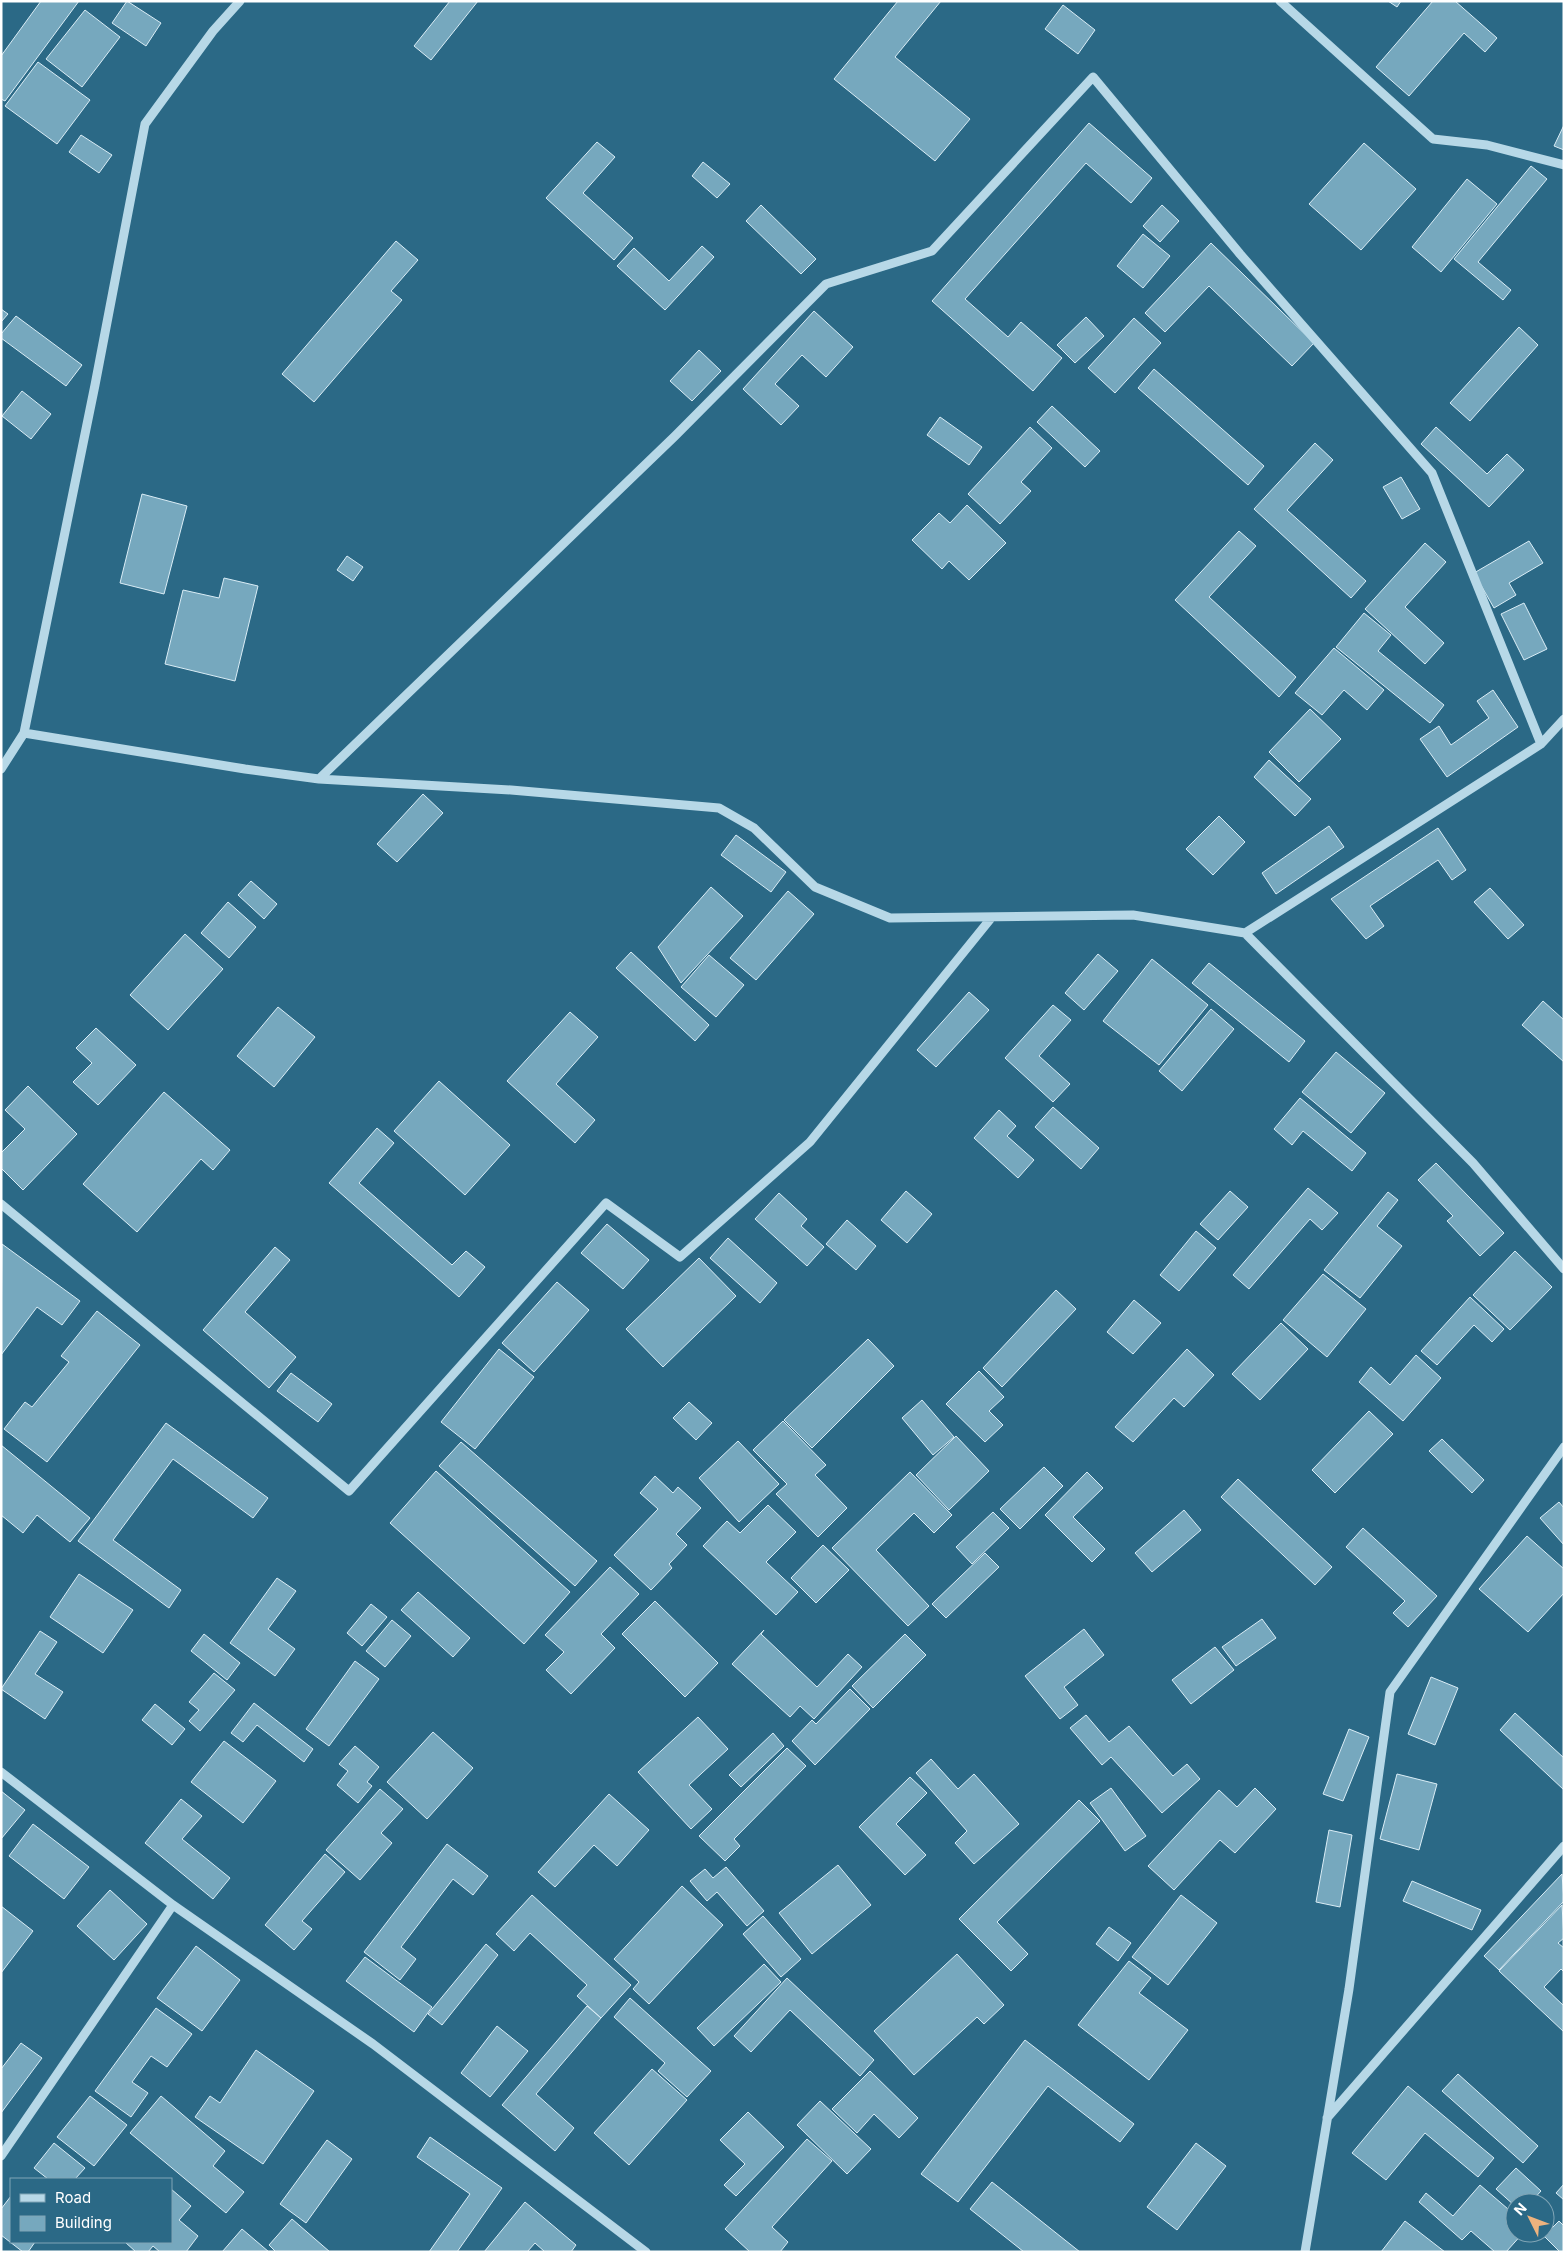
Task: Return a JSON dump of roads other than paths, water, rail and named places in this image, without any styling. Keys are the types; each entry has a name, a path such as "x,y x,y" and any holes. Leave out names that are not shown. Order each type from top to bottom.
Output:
{"street":[{"path":"1,770 24,733 96,384 145,124 213,32 240,1"},
{"path":"1280,1 1433,139 1488,145 1564,165"},
{"path":"319,779 675,436 826,284 932,252 1093,77 1240,254 1432,473 1541,744"},
{"path":"1245,933 1541,744 1564,719"},
{"path":"24,733 245,769 319,779 511,790 720,808 754,828 815,886 890,918 1133,915 1245,933 1473,1163 1564,1269"},
{"path":"1,1204 349,1491 606,1203 680,1257 803,1148 992,917"},
{"path":"1305,2252 1349,1989 1390,1692 1564,1447"},
{"path":"1,1772 172,1905 373,2044 646,2252"},
{"path":"1326,2118 1564,1846"},
{"path":"1,2156 172,1905"}]}
